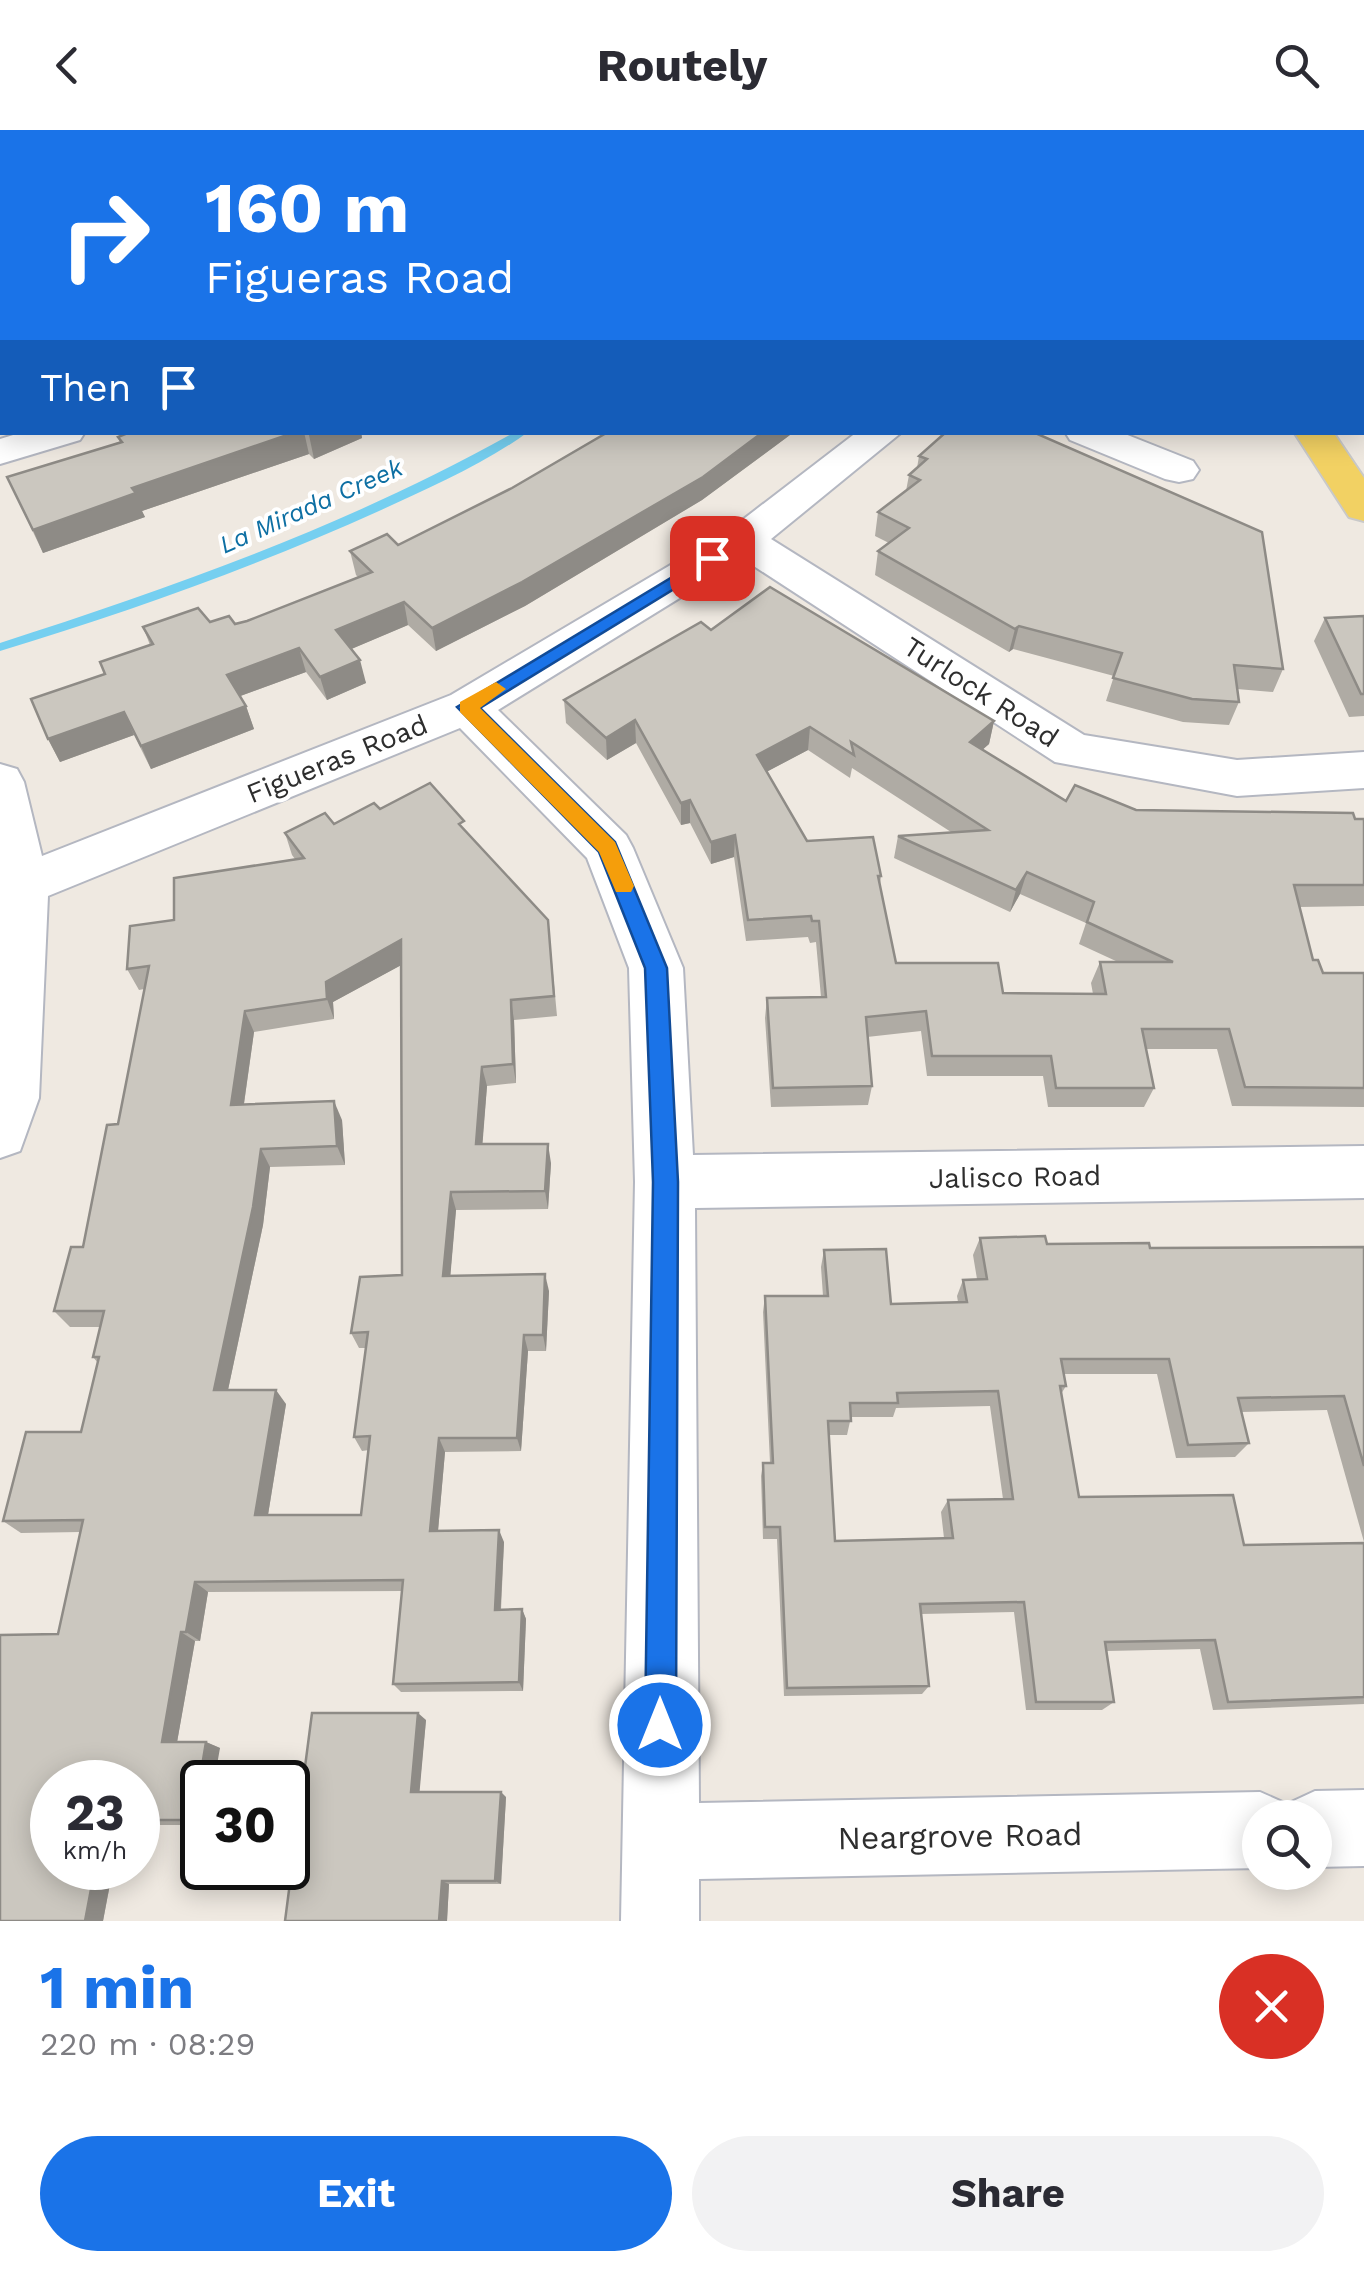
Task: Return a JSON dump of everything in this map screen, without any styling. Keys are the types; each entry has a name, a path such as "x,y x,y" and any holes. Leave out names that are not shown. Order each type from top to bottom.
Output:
{"main road":[{"path":"1315,435 1364,508"}],"street":[{"path":"0,452 56,435"},
{"name":"Figueras Road","path":"23,885 467,707 743,540 879,435"},
{"path":"1092,435 1179,470"},
{"name":"Turlock Road","path":"743,540 1072,750 1237,778 1364,770"},
{"path":"467,707 608,848 656,968 666,1182 660,1921"},
{"path":"0,782 23,885 11,1098 0,1133"},
{"name":"Jalisco Road","path":"666,1182 1364,1172"},
{"path":"1332,1828 1364,1828"},
{"name":"Neargrove Road","path":"659,1842 1242,1830"}],"building":[{"path":"287,435 132,488 136,493 33,530 7,477 122,442 118,437"},
{"path":"603,435 759,435 703,477 522,582 432,628 404,602 336,630 360,660 320,677 299,648 227,675 246,706 141,746 124,712 48,739 31,699 105,674 100,662 153,644 143,627 198,608 210,622 229,616 235,624 247,621 372,572 350,551 387,534 398,545 512,488"},
{"path":"943,435 1040,435 1262,532 1283,669 1234,665 1239,702 1192,699 1113,678 1122,653 1019,626 1015,629 878,551 909,528 878,512 920,480 909,475 927,459 919,456"},
{"path":"770,587 994,721 970,742 1066,801 1075,785 1136,810 1353,813 1355,819 1364,819 1364,885 1294,885 1313,960 1318,960 1323,973 1364,973 1364,1088 1245,1087 1229,1029 1142,1029 1154,1088 1056,1088 1051,1056 932,1056 926,1011 866,1017 872,1086 773,1088 767,998 826,997 819,921 812,921 811,916 748,920 735,835 711,842 690,800 681,803 635,720 606,738 564,700 701,622 711,630","holes":["810,727 854,755 851,742 988,830 898,836 1016,890 1027,872 1094,902 1087,922 1173,962 1100,962 1106,994 1003,993 998,963 896,963 873,837 807,841 757,755"]},
{"path":"1364,616 1364,694 1361,694 1325,618"},
{"path":"430,783 464,821 459,824 548,920 554,996 511,1000 513,1064 482,1067 476,1144 548,1144 545,1191 451,1192 443,1276 545,1274 543,1335 524,1335 517,1438 439,1438 430,1531 499,1530 495,1610 522,1609 519,1682 393,1684 403,1580 195,1582 186,1632 181,1632 162,1742 206,1742 203,1760 180,1760 180,1820 160,1820 160,1760 30,1760 30,1890 91,1890 85,1921 0,1921 0,1635 58,1634 83,1520 3,1521 26,1432 81,1432 99,1357 93,1357 104,1311 54,1311 71,1247 83,1247 107,1125 118,1124 149,966 127,969 130,926 174,920 174,878 304,858 285,833 325,813 334,824 374,803 380,809","holes":["401,940 402,1275 360,1277 351,1333 368,1332 354,1437 370,1436 361,1515 255,1515 276,1390 214,1390 253,1207 261,1149 337,1146 334,1101 231,1105 245,1011 327,999 326,982"]},
{"path":"1045,1236 1047,1244 1149,1243 1150,1248 1364,1247 1364,1466 1344,1396 1238,1398 1249,1443 1188,1445 1169,1359 1061,1359 1066,1386 1060,1386 1079,1497 1233,1495 1244,1545 1364,1543 1364,1697 1228,1702 1215,1640 1105,1642 1114,1702 1036,1702 1024,1602 920,1604 929,1686 787,1688 780,1527 765,1527 763,1463 773,1463 765,1296 828,1296 824,1250 886,1249 891,1304 967,1302 963,1280 987,1279 980,1238","holes":["998,1391 1013,1499 948,1500 953,1538 835,1541 828,1421 851,1421 850,1403 898,1403 897,1393"]},
{"path":"312,1713 418,1713 411,1792 501,1792 495,1881 442,1881 439,1921 285,1921 289,1890 310,1890 310,1760 306,1760"}],"waterway":[{"name":"La Mirada Creek","path":"0,647 201,580 333,528 461,467 518,435"}],"slow traffic":[{"path":"496,689 467,707 608,848 623,886"}],"route":[{"path":"660,1725 666,1182 656,968 608,848 467,707 712,558"}]}
